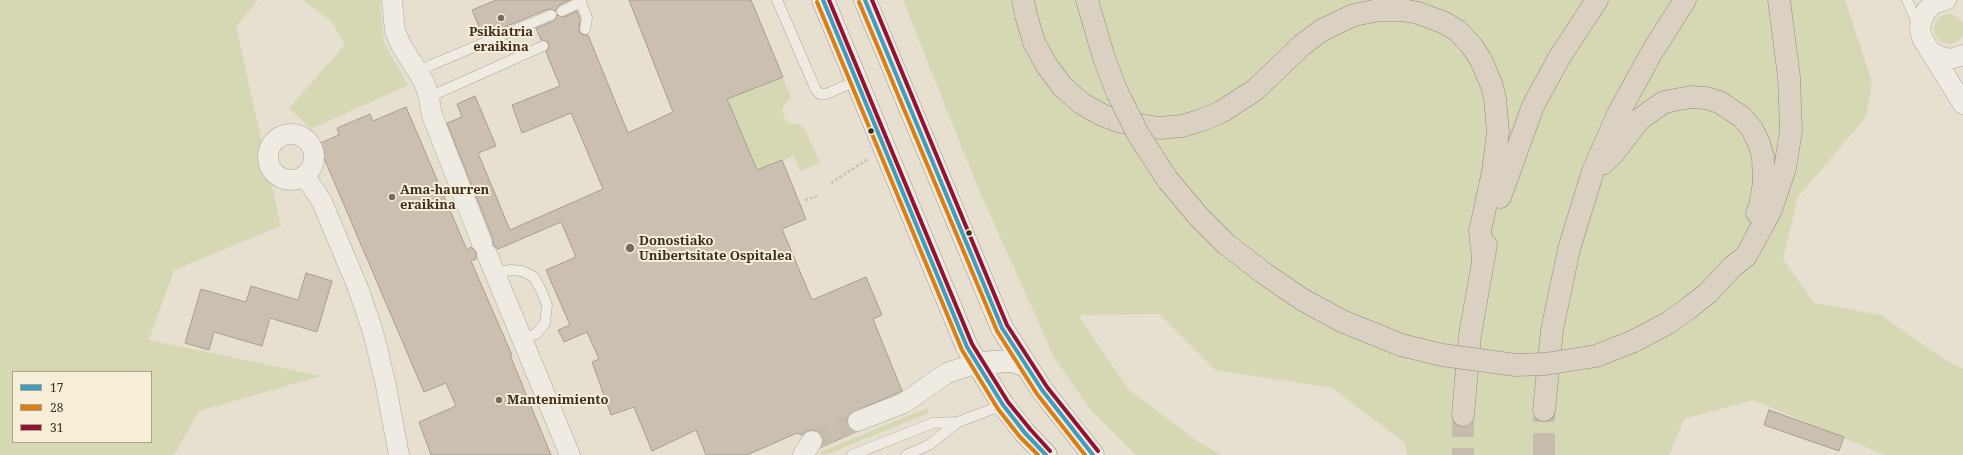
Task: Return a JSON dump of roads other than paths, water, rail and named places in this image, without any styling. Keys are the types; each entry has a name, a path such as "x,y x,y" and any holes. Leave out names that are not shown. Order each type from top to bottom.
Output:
{"highway":[{"path":"1023,0 1034,42 1047,66 1062,86 1081,103 1102,115 1121,122 1159,128 1182,126 1221,112 1255,90 1302,45 1322,30 1354,15 1379,10 1402,10 1418,13 1445,23 1458,32 1471,45 1482,60 1492,86 1495,100 1498,132 1493,172 1480,231 1483,259"},
{"path":"1087,0 1104,58 1117,92 1138,134 1167,179 1199,217 1226,244 1265,274 1303,300 1342,321 1402,344 1442,355 1516,365 1545,364 1596,356 1634,341 1668,323 1689,308 1709,292 1731,268 1746,256 1758,236 1780,185 1789,150 1791,94 1779,0"},
{"path":"1463,415 1470,335 1483,259 1494,214 1533,106 1559,58 1597,0"},
{"path":"1544,410 1552,330 1569,249 1593,171 1618,114 1652,52 1685,0"},
{"path":"1593,171 1614,154 1640,119 1652,109 1664,102 1691,97 1706,98 1731,108 1742,117 1752,129 1759,143 1763,157 1764,176 1760,205 1750,230 1737,250 1731,268"}],"main road":[{"path":"823,0 852,83 876,129 973,364 999,406 1025,433 1041,454"},
{"path":"865,0 991,306 1006,335 1026,366 1061,416 1090,453"},
{"path":"973,364 1012,361 1026,366"}],"street":[{"path":"392,0 395,31 401,45 418,72 430,97 432,115 570,455"},
{"path":"1946,0 1933,4 1926,11 1920,29 1922,38 1963,104"},
{"path":"1954,0 1963,3"},
{"path":"1932,53 1950,59 1963,55"},
{"path":"305,176 322,202 358,288 373,332 385,381 399,455"},
{"path":"858,422 904,403 947,373 973,364"}],"lane":[{"path":"777,0 816,90 820,94 826,94 852,83"},
{"path":"814,0 852,83 955,341 973,364"},
{"path":"874,0 966,225 1006,318 1027,358 1054,400 1061,416"},
{"path":"1907,0 1920,29"},
{"path":"562,11 581,1 587,18 585,28"},
{"path":"418,72 431,65 551,16"},
{"path":"430,97 543,46"},
{"path":"495,273 511,270 522,271 534,277 542,290 547,305 545,323 536,334 522,339"},
{"path":"906,455 929,446 958,422 999,406"},
{"path":"852,455 933,422 958,422"}],"tunnel":[{"path":"1544,410 1544,455"},
{"path":"1463,415 1463,455"},
{"path":"812,441 858,421"}],"place":[{"name":"Psikiatria eraikina","path":"501,18"},
{"name":"Ama-haurren eraikina","path":"392,197"},
{"name":"Donostiako Unibertsitate Ospitalea","path":"630,248"},
{"name":"Mantenimiento","path":"499,400"}]}
